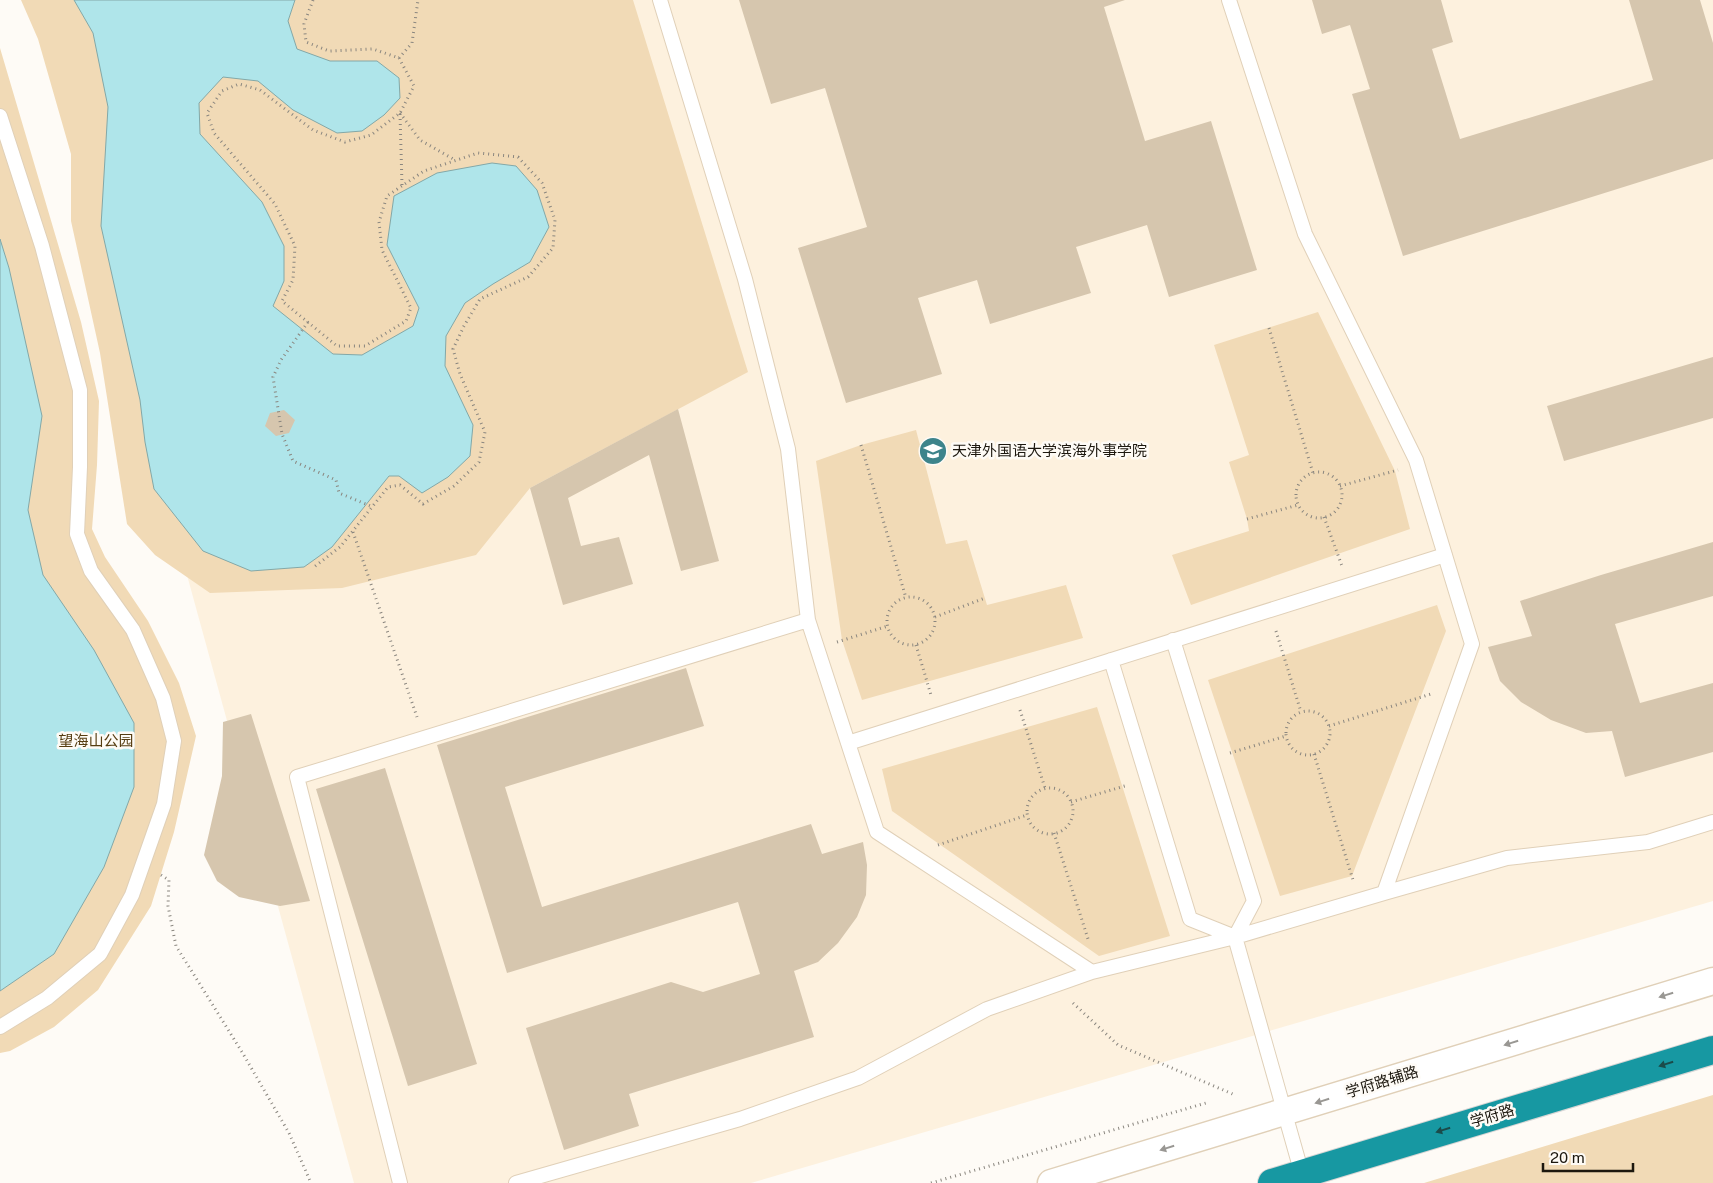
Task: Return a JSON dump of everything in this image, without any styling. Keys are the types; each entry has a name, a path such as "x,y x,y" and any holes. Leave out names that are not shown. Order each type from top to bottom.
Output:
{"highway":[{"name":"学府路","path":"1272,1183 1713,1050"}],"street":[{"name":"学府路辅路","path":"1051,1183 1713,981"}],"lane":[{"path":"660,0 745,279 788,449 808,620 877,832 1092,972"},
{"path":"1229,0 1305,234 1417,465 1472,644 1384,892"},
{"path":"0,116 42,246 80,390 80,467 76,534 91,571 133,630 163,698 174,741 164,804 132,894 100,954 47,998 0,1027"},
{"path":"848,743 1445,555"},
{"path":"400,1183 297,776 808,620"},
{"path":"1173,640 1254,900 1235,937 1302,1174"},
{"path":"1111,660 1190,919 1235,937"},
{"path":"516,1183 740,1120 858,1078 987,1009 1092,972 1235,937 1384,892 1506,858 1648,842 1713,822"}],"path":[{"path":"313,0 304,24 306,42 329,51 373,49 399,58 414,86 400,113 371,135 345,142 313,130 260,90 238,84 222,91 207,113 214,133 275,204 295,246 293,280 282,301 337,346 365,346 406,321 411,308 382,250 379,222 387,196 424,171 478,153 518,157 542,183 555,220 553,248 528,277 480,299 453,349 460,374 485,432 479,462 454,486 423,504 400,485 388,487 340,547 314,567"},
{"path":"399,58 412,43 418,0"},
{"path":"400,113 420,140 456,160"},
{"path":"400,113 402,185"},
{"path":"308,322 281,360 273,377 282,434 293,461 336,480 338,493 373,506"},
{"path":"1269,328 1313,473"},
{"path":"861,445 906,598"},
{"path":"1340,486 1417,465"},
{"path":"1324,472 1331,475 1340,486 1342,493 1341,501 1338,509 1332,514 1316,518 1309,515 1298,505 1296,497 1299,483 1313,473 1324,472"},
{"path":"1247,519 1298,505"},
{"path":"1324,517 1349,586"},
{"path":"352,531 425,737"},
{"path":"906,598 913,598 927,604 935,617 933,631 923,642 916,645 900,643 893,637 888,626 888,614 892,607 898,601 906,598"},
{"path":"935,617 984,598"},
{"path":"1270,610 1301,712"},
{"path":"818,648 888,626"},
{"path":"916,645 938,714"},
{"path":"1329,726 1457,686"},
{"path":"1014,690 1045,788"},
{"path":"1308,711 1321,715 1329,726 1329,740 1326,747 1314,754 1306,755 1292,749 1288,743 1286,728 1294,715 1301,712 1308,711"},
{"path":"1210,759 1286,736"},
{"path":"1314,754 1359,900"},
{"path":"1071,802 1148,780"},
{"path":"1045,788 1060,790 1071,802 1072,810 1068,825 1054,833 1040,832 1034,828 1027,816 1028,801 1032,795 1045,788"},
{"path":"911,854 1027,816"},
{"path":"1054,833 1092,952 1092,972"},
{"path":"142,866 169,880 168,906 176,946 289,1132 311,1183"},
{"path":"1055,985 1118,1045 1234,1095"},
{"path":"1225,1098 1276,1083"},
{"path":"931,1183 1206,1103"}],"shaded area":[{"name":"天津外国语大学滨海外事学院","path":"29,0 1713,0 1713,901 751,1183 354,1183"}],"green space":[{"path":"21,0 633,0 748,372 530,488 476,555 342,588 210,593 155,555 127,524 100,353 71,221 71,154 38,39"},
{"name":"望海山公园","path":"0,48 81,322 99,401 92,529 105,557 148,621 179,683 196,736 174,832 151,906 98,990 54,1027 10,1051 0,1053"},
{"path":"1318,312 1395,471 1410,529 1191,605 1172,555 1249,531 1229,462 1249,455 1214,345"},
{"path":"916,430 946,544 967,540 987,605 1066,585 1083,638 862,700 842,640 816,461 861,445"},
{"path":"1437,605 1446,631 1352,876 1280,896 1208,680"},
{"path":"1097,707 1170,936 1099,956 892,811 882,769"},
{"path":"1713,1095 1713,1183 1424,1183"}],"water":[{"path":"74,0 295,0 288,21 297,49 330,61 377,61 399,78 400,98 384,115 362,131 337,133 293,110 258,81 223,77 199,103 200,134 262,202 284,246 284,281 273,306 333,354 362,355 413,326 419,308 387,245 394,196 437,173 492,163 516,166 537,190 549,227 530,262 465,303 446,336 445,366 473,425 470,456 448,477 422,493 399,476 389,476 332,547 304,567 251,571 203,551 154,489 145,442 140,400 101,226 108,107 93,33"},
{"path":"0,239 9,268 42,416 28,510 43,575 94,650 134,723 134,787 104,867 54,954 0,991"}],"building":[{"path":"739,0 1125,0 1104,7 1145,141 1211,121 1257,270 1169,297 1147,225 1076,247 1091,293 990,324 977,280 918,298 942,374 846,403 798,248 867,227 825,88 771,104"},
{"path":"1312,0 1441,0 1453,42 1432,49 1460,139 1653,80 1629,0 1700,0 1713,43 1713,159 1403,256 1352,94 1370,89 1350,25 1322,34"},
{"path":"1713,357 1713,418 1564,461 1547,406"},
{"path":"678,409 719,561 681,571 649,455 568,498 581,546 619,537 633,584 563,605 530,488"},
{"path":"284,410 295,420 289,433 276,436 265,426 270,413"},
{"path":"1713,542 1713,596 1615,624 1640,703 1713,683 1713,752 1625,777 1612,731 1586,733 1551,720 1521,702 1500,681 1488,647 1532,636 1520,601"},
{"path":"686,668 704,726 505,787 542,907 811,824 822,854 863,842 867,865 866,895 857,917 838,943 818,962 794,971 814,1037 629,1094 639,1126 564,1150 526,1028 671,982 703,992 760,974 738,902 507,973 437,745"},
{"path":"251,714 310,901 280,906 239,897 217,881 204,855 222,776 223,722"},
{"path":"385,768 477,1064 408,1086 316,789"}],"place":[{"name":"天津外国语大学滨海外事学院","path":"933,451"}]}
